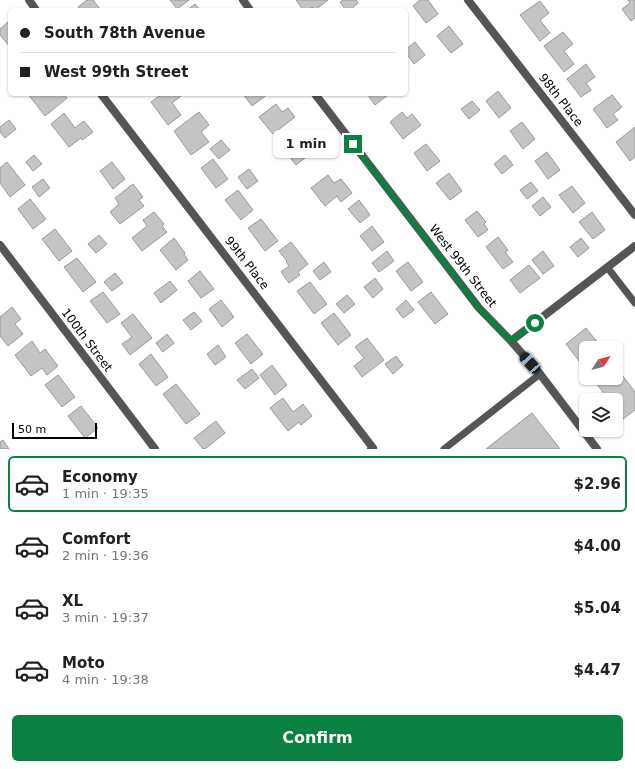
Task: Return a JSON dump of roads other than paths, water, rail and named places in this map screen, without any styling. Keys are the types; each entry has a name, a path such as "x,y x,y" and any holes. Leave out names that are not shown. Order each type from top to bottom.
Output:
{"street":[{"name":"98th Place","path":"468,0 635,215"},
{"name":"99th Place","path":"103,96 372,448"},
{"name":"West 99th Street","path":"317,96 479,308 540,374 597,449"},
{"name":"100th Street","path":"0,245 154,449"},
{"path":"511,341 635,246"}],"lane":[{"path":"607,267 635,303"},
{"path":"444,449 540,374"}]}
